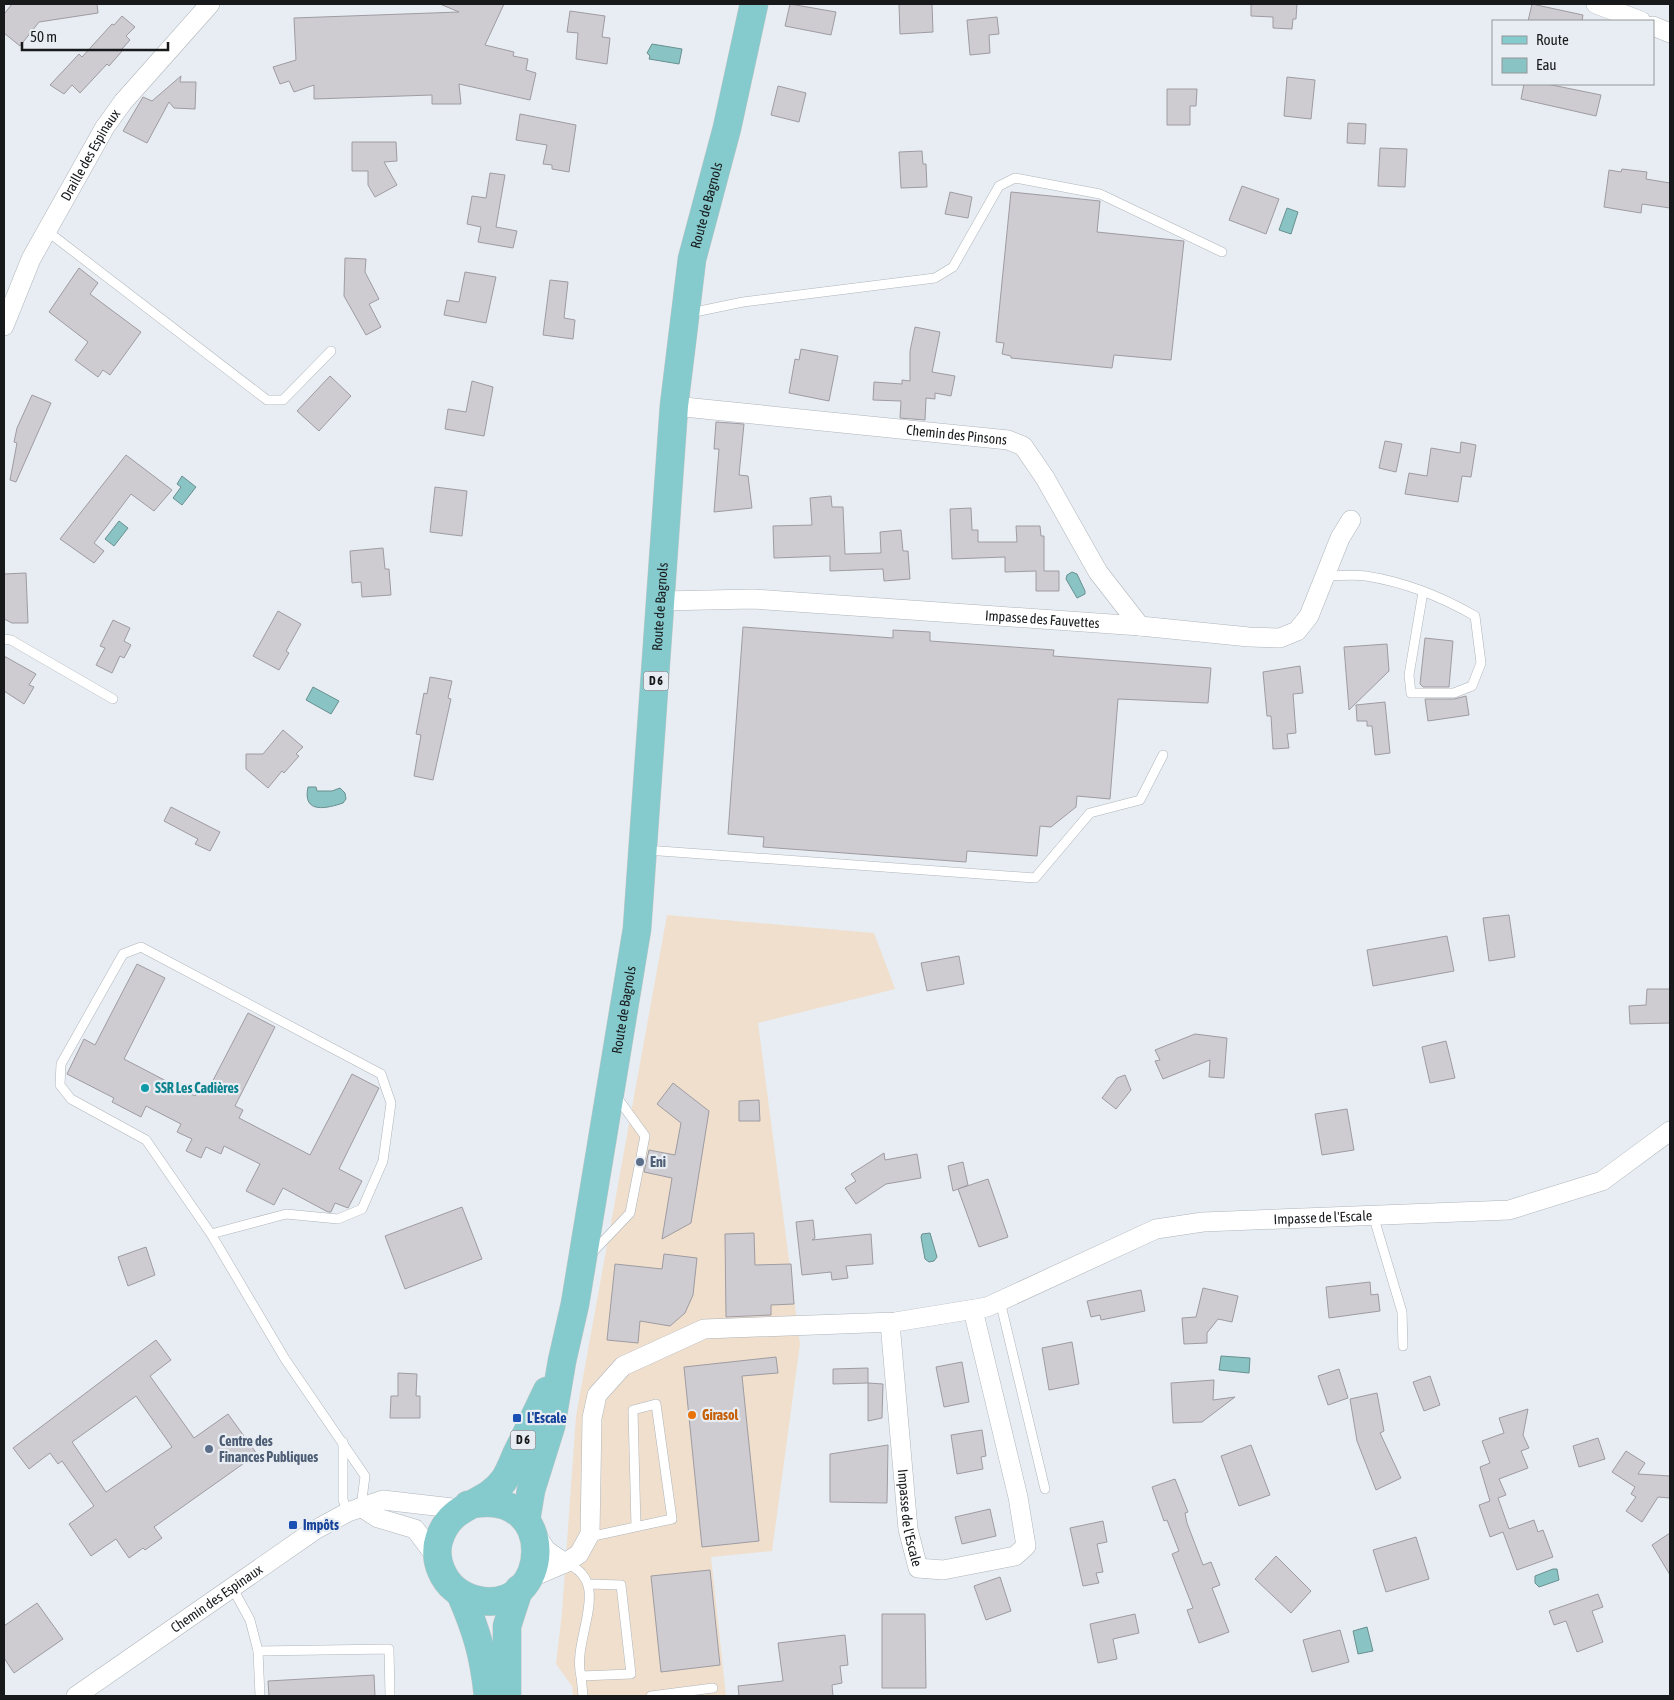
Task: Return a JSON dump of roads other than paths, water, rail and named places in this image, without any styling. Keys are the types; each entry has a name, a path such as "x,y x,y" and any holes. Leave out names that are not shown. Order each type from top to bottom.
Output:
{"main road":[{"name":"Route de Bagnols","path":"562,1361 582,1263 637,930 662,601 674,406 692,259 727,128 754,4"},
{"name":"D 6","path":"464,1507 492,1493 504,1480 562,1361"},
{"name":"D 6","path":"527,1522 530,1490 551,1426 562,1361"},
{"path":"507,1696 507,1626 524,1583 535,1565 537,1551 535,1537 527,1522 514,1509 499,1503 484,1502 464,1507 450,1518 442,1530 438,1544 438,1558 446,1579 462,1595 471,1599 492,1601 511,1595 524,1583"},
{"path":"462,1595 477,1631 483,1654 488,1696"}],"street":[{"name":"Draille des Espinaux","path":"4,326 31,259 105,128 123,102 210,4"},
{"path":"1596,4 1637,20"},
{"path":"1654,26 1670,32"},
{"name":"Chemin des Pinsons","path":"674,406 1008,440 1023,446 1045,478 1098,572 1140,626"},
{"name":"Impasse des Fauvettes","path":"662,601 752,599 1140,626 1249,637 1280,638 1297,631 1310,616 1327,576 1340,538 1351,520"},
{"name":"Impasse de l'Escale","path":"589,1537 592,1418 597,1395 623,1366 704,1329 890,1323 973,1310 1000,1300 1156,1229 1203,1222 1509,1210 1602,1181 1670,1131"},
{"name":"Impasse de l'Escale","path":"890,1323 908,1530 918,1568 943,1570 1016,1556 1026,1546 1018,1497 973,1310"},
{"name":"Chemin des Espinaux","path":"76,1696 315,1530 354,1510 383,1500 464,1507"},
{"path":"354,1510 415,1529 438,1558"},
{"path":"527,1522 546,1550 565,1563"},
{"path":"524,1583 580,1554 589,1537"}],"lane":[{"path":"685,314 743,302 935,278 953,267 999,186 1016,178 1100,194 1222,252"},
{"path":"47,231 267,400 283,400 332,351"},
{"path":"1327,576 1366,576 1423,592 1445,599 1475,616 1481,663 1472,686 1454,693 1411,693 1409,675 1423,592"},
{"path":"4,640 10,640 113,699"},
{"path":"643,850 1035,878 1090,813 1140,800 1163,755"},
{"path":"211,1234 286,1214 338,1219 362,1209 383,1161 391,1103 381,1074 141,948 131,950 123,954 62,1064 60,1085 71,1099 146,1140 211,1234 285,1359 343,1442 365,1476 354,1510 344,1500 343,1442"},
{"path":"582,1263 630,1213 645,1136 610,1087"},
{"path":"1373,1215 1402,1312 1403,1346"},
{"path":"1000,1300 1045,1489"},
{"path":"589,1537 636,1527 672,1519 656,1404 633,1410 636,1527"},
{"path":"565,1563 578,1568 590,1584 590,1597 577,1662 581,1676 583,1696"},
{"path":"581,1676 631,1674 621,1585 590,1584"},
{"path":"232,1587 250,1620 258,1651 260,1696"},
{"path":"258,1651 389,1648 390,1696"},
{"path":"652,1696 713,1688"}],"water":[{"path":"652,44 682,49 679,64 649,59 650,56 647,53"},
{"path":"1287,208 1298,212 1291,234 1279,230"},
{"path":"182,476 196,487 182,505 173,498 181,487 177,484"},
{"path":"119,521 128,528 114,546 105,539"},
{"path":"1072,572 1077,574 1085,591 1085,594 1077,598 1066,579 1067,575"},
{"path":"313,687 339,701 331,714 306,700"},
{"path":"308,787 316,787 317,791 332,791 340,788 345,793 346,799 343,803 324,808 312,806 307,796"},
{"path":"930,1233 937,1257 934,1261 929,1262 925,1259 921,1237 922,1234"},
{"path":"1221,1356 1250,1358 1249,1373 1219,1370"},
{"path":"1557,1569 1559,1580 1539,1587 1535,1583 1535,1576"},
{"path":"1367,1627 1373,1651 1358,1654 1353,1631"}],"place":[{"name":"SSR Les Cadières","path":"145,1088"},
{"name":"Eni","path":"640,1162"},
{"name":"Girasol","path":"692,1415"},
{"name":"L'Escale","path":"517,1418"},
{"name":"Centre des Finances Publiques","path":"209,1449"},
{"name":"Impôts","path":"293,1525"}]}
